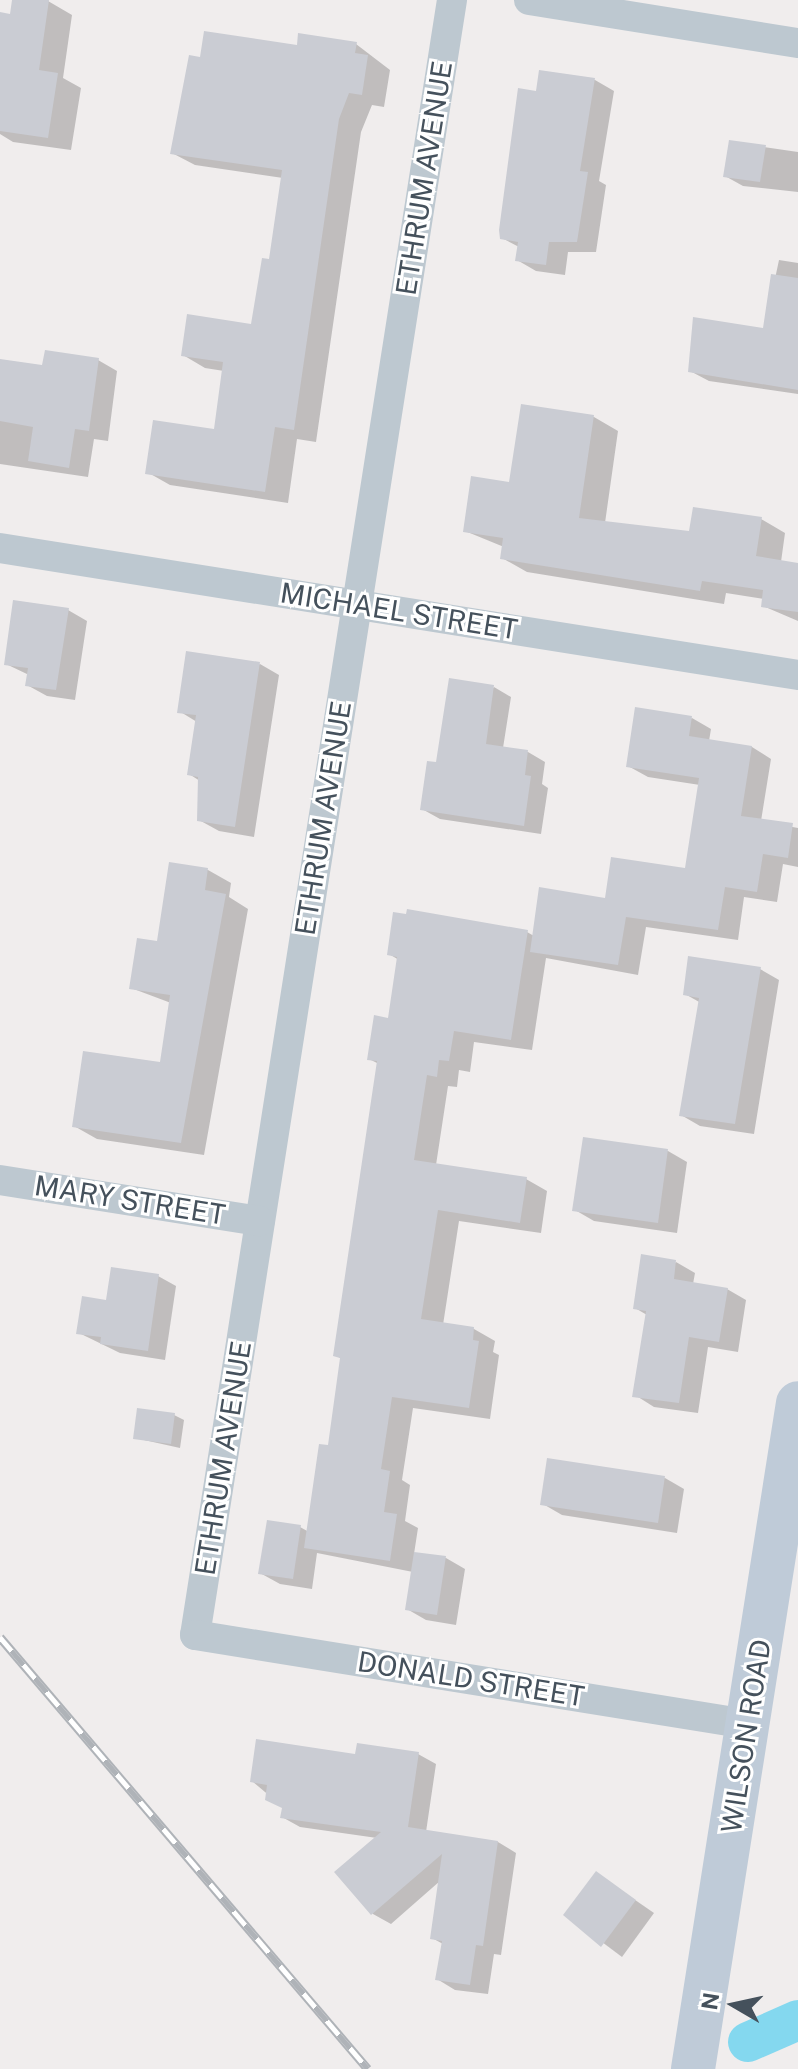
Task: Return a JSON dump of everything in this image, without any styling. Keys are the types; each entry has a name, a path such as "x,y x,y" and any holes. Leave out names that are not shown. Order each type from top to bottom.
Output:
{"street":[{"name":"ETHRUM AVENUE","path":"195,1635 452,0"},
{"path":"529,0 798,43"},
{"name":"MICHAEL STREET","path":"0,548 798,675"},
{"name":"MARY STREET","path":"0,1180 260,1221"},
{"name":"WILSON ROAD","path":"693,2069 798,1403"},
{"name":"DONALD STREET","path":"195,1635 747,1724"}],"building":[{"path":"12,0 49,0 39,70 58,73 48,138 0,131 0,12 10,14"},
{"path":"204,31 297,45 298,33 357,42 355,53 368,55 362,95 349,93 339,119 294,430 275,427 265,492 145,474 153,420 214,429 223,362 181,356 187,314 251,324 262,258 269,259 282,170 170,154 189,55 200,57"},
{"path":"539,70 595,78 580,171 588,172 577,242 549,242 546,265 515,261 518,242 500,239 499,230 518,88 536,91"},
{"path":"729,140 766,145 760,182 723,177"},
{"path":"771,274 798,278 798,390 688,372 693,317 763,328"},
{"path":"45,350 99,358 89,431 75,429 69,468 28,461 33,427 0,421 0,359 42,365"},
{"path":"521,404 594,415 579,518 689,531 693,507 762,517 756,556 798,563 798,612 761,607 763,590 702,581 700,591 500,559 503,538 463,532 471,476 509,482"},
{"path":"13,600 69,608 56,690 25,686 28,668 4,665"},
{"path":"186,651 260,662 235,827 197,821 198,777 187,775 196,715 177,713"},
{"path":"449,678 494,685 486,744 528,750 525,775 531,776 524,826 420,810 427,761 436,762"},
{"path":"635,707 692,716 689,736 752,746 741,816 793,823 788,858 763,854 757,892 725,887 718,930 626,917 618,965 530,952 539,887 605,898 611,857 685,868 699,778 626,767"},
{"path":"169,862 208,868 205,890 226,894 181,1143 72,1127 83,1051 160,1062 170,995 129,989 137,938 157,941"},
{"path":"407,909 528,930 511,1040 454,1031 449,1061 439,1060 437,1077 427,1075 414,1160 527,1177 520,1223 438,1210 421,1319 474,1327 473,1340 479,1341 469,1408 392,1397 381,1469 390,1471 384,1512 397,1514 390,1561 304,1548 319,1444 328,1445 340,1358 333,1356 377,1061 367,1060 374,1015 388,1018 397,957 387,955 393,912 406,914"},
{"path":"688,956 761,967 735,1124 679,1116 699,998 683,995"},
{"path":"583,1137 668,1149 658,1223 572,1211"},
{"path":"641,1254 676,1260 674,1279 728,1288 719,1342 689,1337 679,1403 632,1397 646,1311 633,1309"},
{"path":"111,1267 159,1274 148,1351 100,1344 101,1337 76,1334 82,1296 106,1300"},
{"path":"137,1408 175,1413 171,1444 133,1439"},
{"path":"547,1458 665,1476 658,1523 540,1505"},
{"path":"267,1520 301,1525 293,1579 258,1574"},
{"path":"414,1552 446,1556 437,1615 405,1610"},
{"path":"256,1739 355,1754 357,1743 419,1752 408,1827 498,1841 483,1946 476,1945 470,1985 435,1980 442,1941 430,1939 442,1854 371,1915 334,1872 381,1832 280,1818 282,1808 265,1800 267,1785 250,1782"},
{"path":"596,1871 636,1900 601,1947 563,1915"}],"waterway":[{"path":"748,2042 798,2020"}],"railway":[{"path":"0,1637 368,2069"}]}
